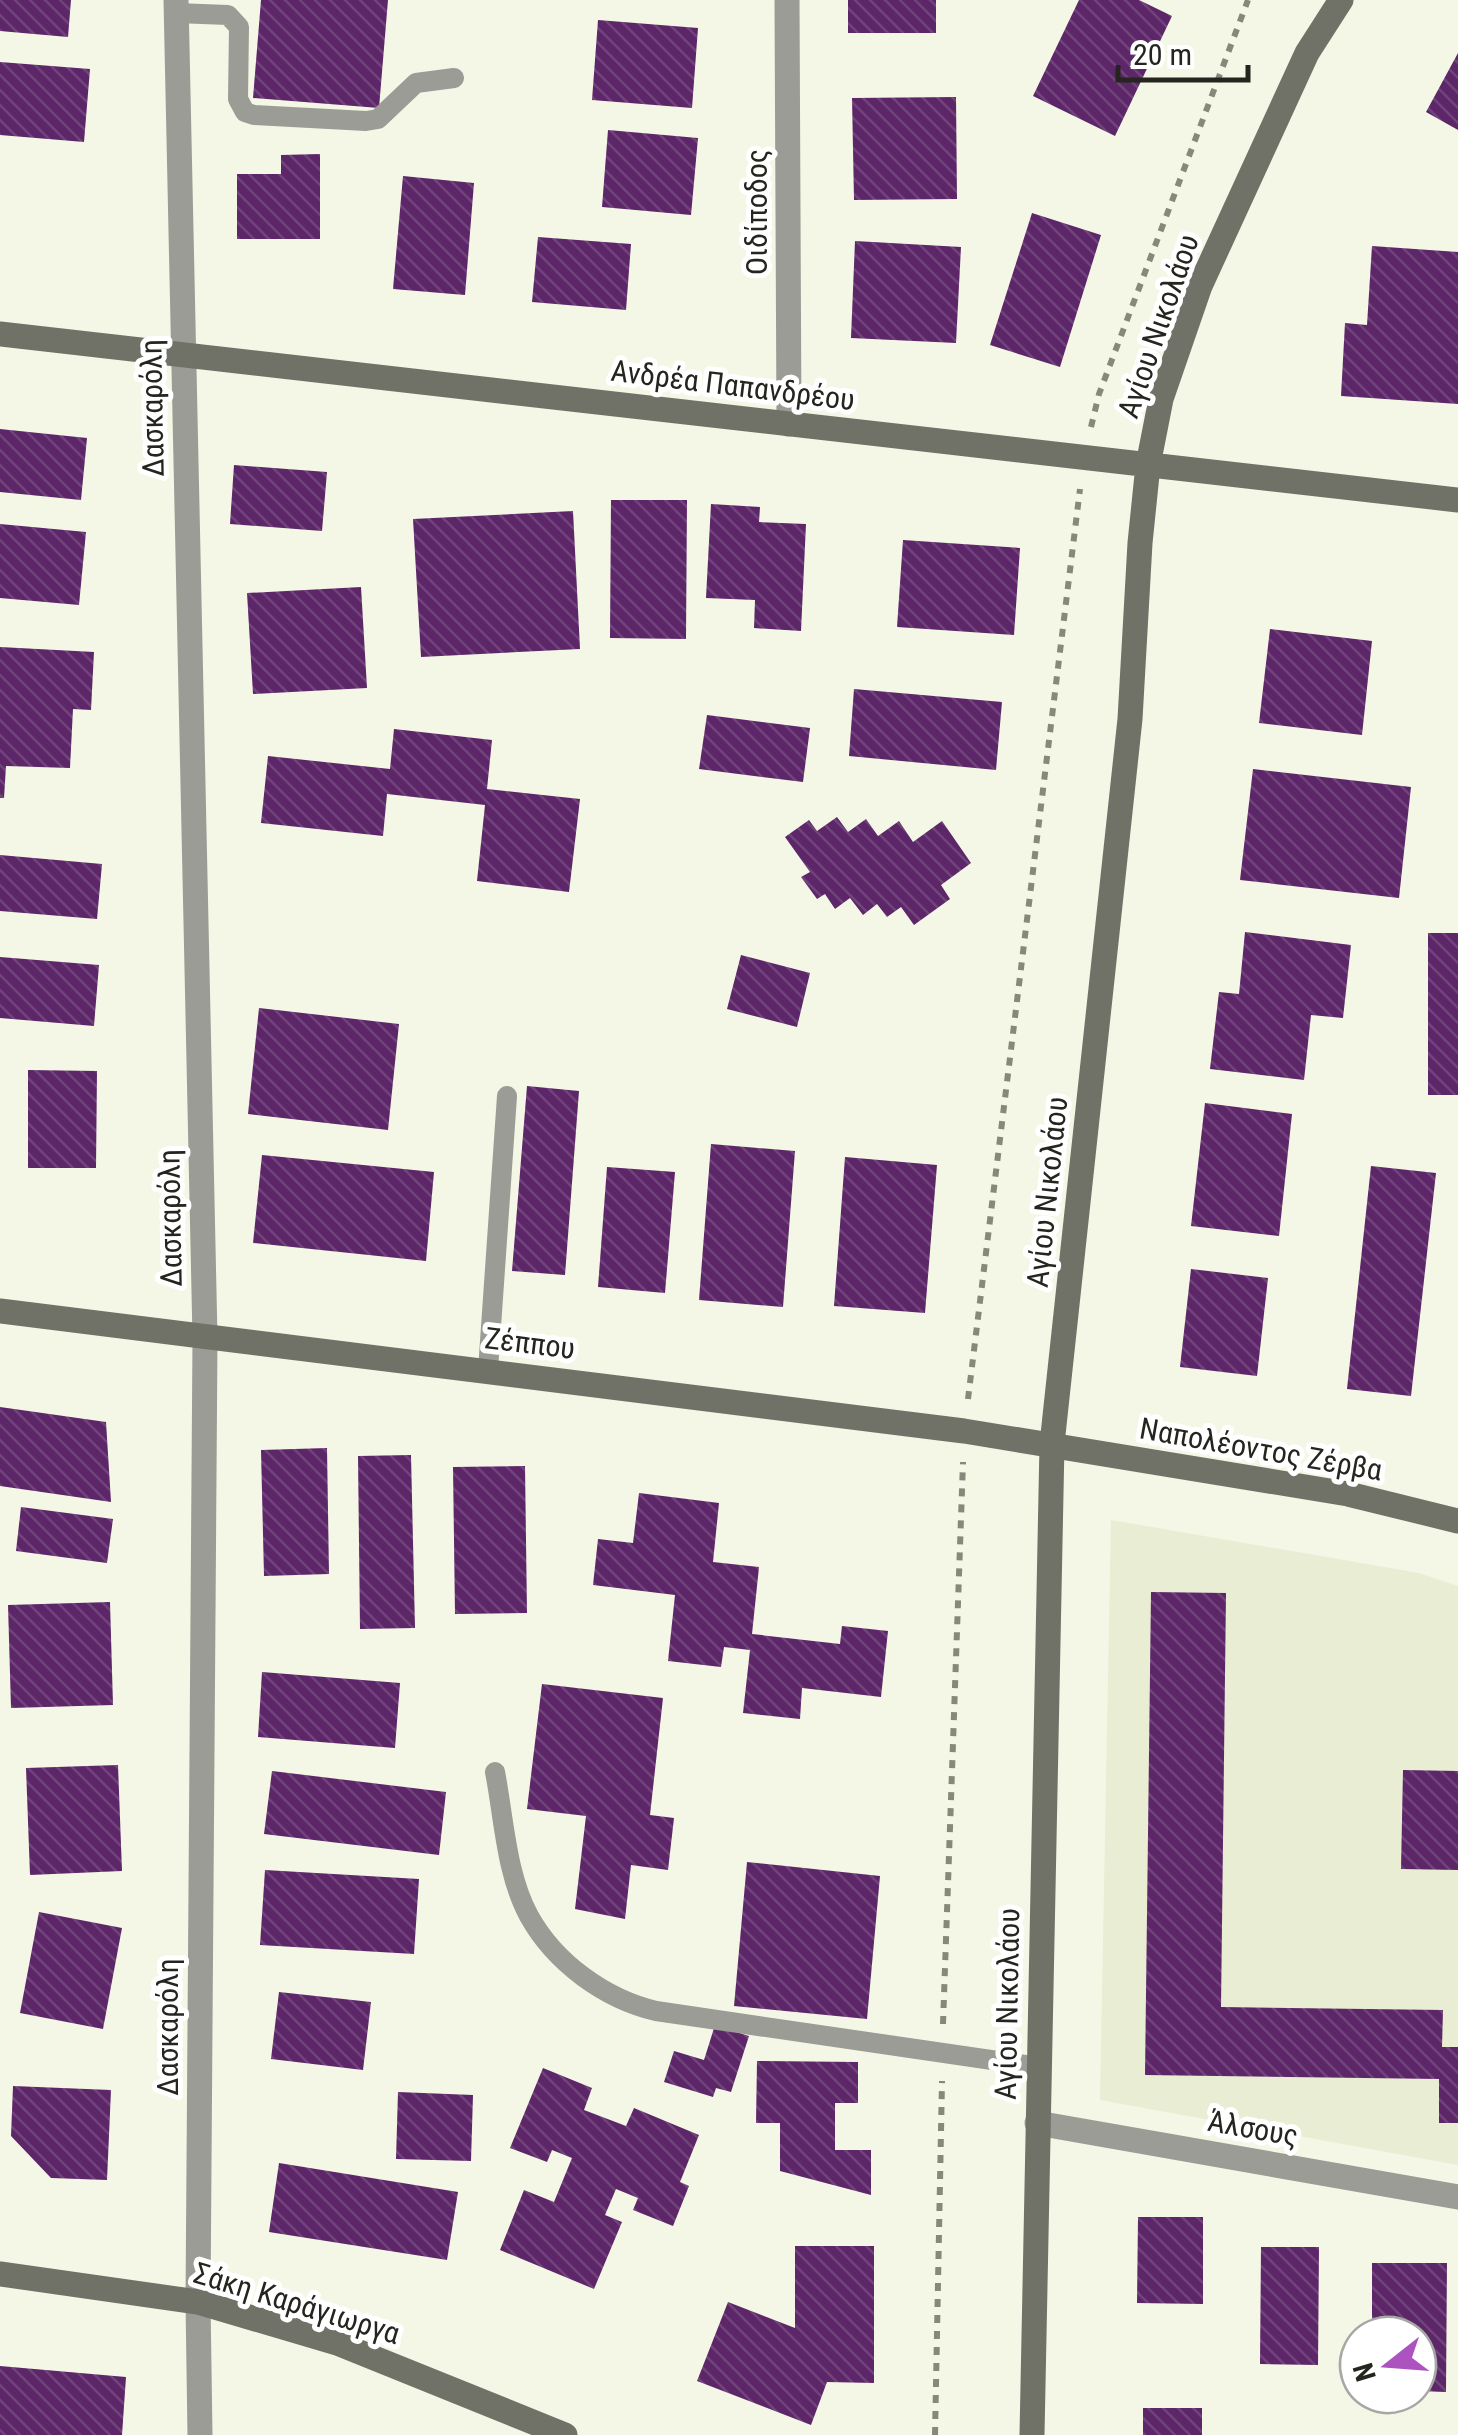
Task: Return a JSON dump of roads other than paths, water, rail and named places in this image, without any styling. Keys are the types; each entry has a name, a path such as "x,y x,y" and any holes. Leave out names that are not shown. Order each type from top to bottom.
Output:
{"street":[{"name":"Οιδίποδος","path":"788,0 789,424"},
{"name":"Αγίου Νικολάου","path":"1032,2435 1052,1444 1130,719 1148,464 1161,399 1200,286 1307,53 1341,0"},
{"name":"Δασκαρόλη","path":"176,7 205,1338 200,2435"},
{"name":"Ανδρέα Παπανδρέου","path":"0,334 1458,500"},
{"name":"Ζέππου","path":"0,1311 1052,1444"},
{"name":"Ναπολέοντος Ζέρβα","path":"1052,1444 1348,1494 1458,1520"},
{"name":"Άλσους","path":"1037,2123 1458,2197"},
{"name":"Σάκη Καράγιωργα","path":"0,2274 198,2302 337,2343 565,2435"}],"lane":[{"path":"176,7 235,18 239,27 238,99 245,112 254,115 378,119 416,83 454,78"},
{"path":"488,1370 507,1096"},
{"path":"495,1772 514,1876 529,1915 574,1969 607,1992 634,2006 656,2011 1038,2067"}]}
